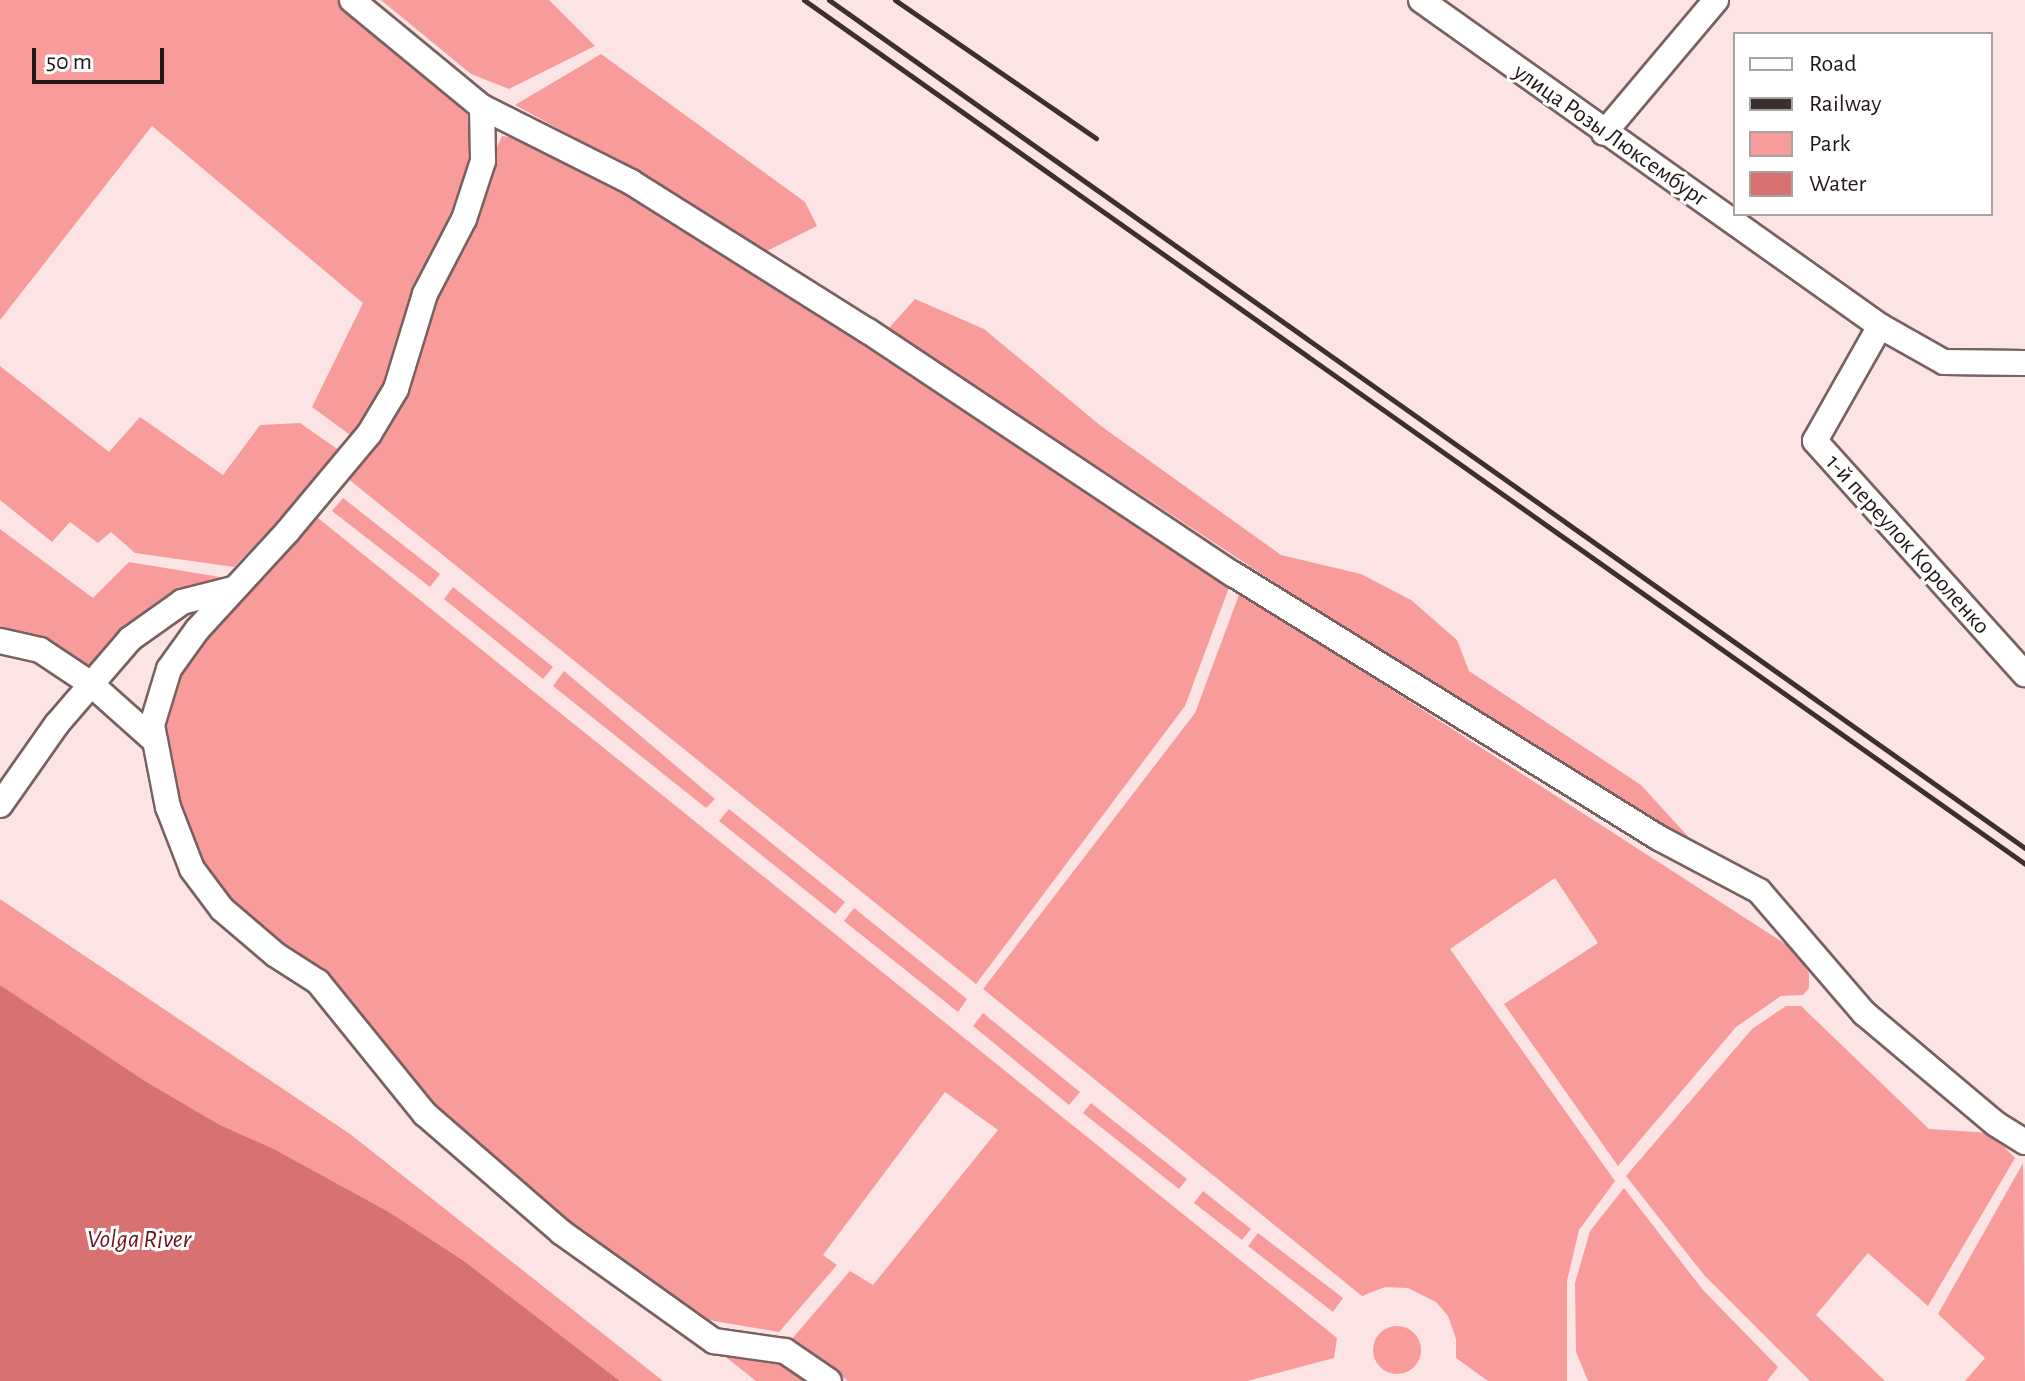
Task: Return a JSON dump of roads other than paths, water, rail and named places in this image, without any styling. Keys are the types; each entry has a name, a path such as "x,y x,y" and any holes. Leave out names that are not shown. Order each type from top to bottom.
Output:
{"street":[{"path":"352,0 482,107 631,182 868,331 1233,574 1659,838 1759,891 1864,1013 1996,1124 2025,1142"},
{"name":"улица Розы Люксембург","path":"1421,0 1604,133 1880,326 1944,362 2025,363"},
{"path":"1604,133 1716,0"},
{"path":"482,107 483,161 464,219 425,294 396,389 369,434 288,531 233,589 169,669 152,725 168,807 192,869 222,909 276,955 318,982 425,1114 561,1232 714,1341 785,1351 829,1381"},
{"name":"1-й переулок Короленко","path":"1880,326 1815,441 2016,652 2025,674"},
{"path":"0,805 57,724 130,639 182,602 233,589"},
{"path":"0,641 40,650 91,684 155,741"}],"water":[{"name":"Volga River","path":"0,985 145,1081 220,1125 274,1149 389,1212 464,1261 620,1381 0,1381"}],"railway":[{"path":"804,0 2025,864"},
{"path":"829,0 2025,848"},
{"path":"895,0 1096,138"}]}
